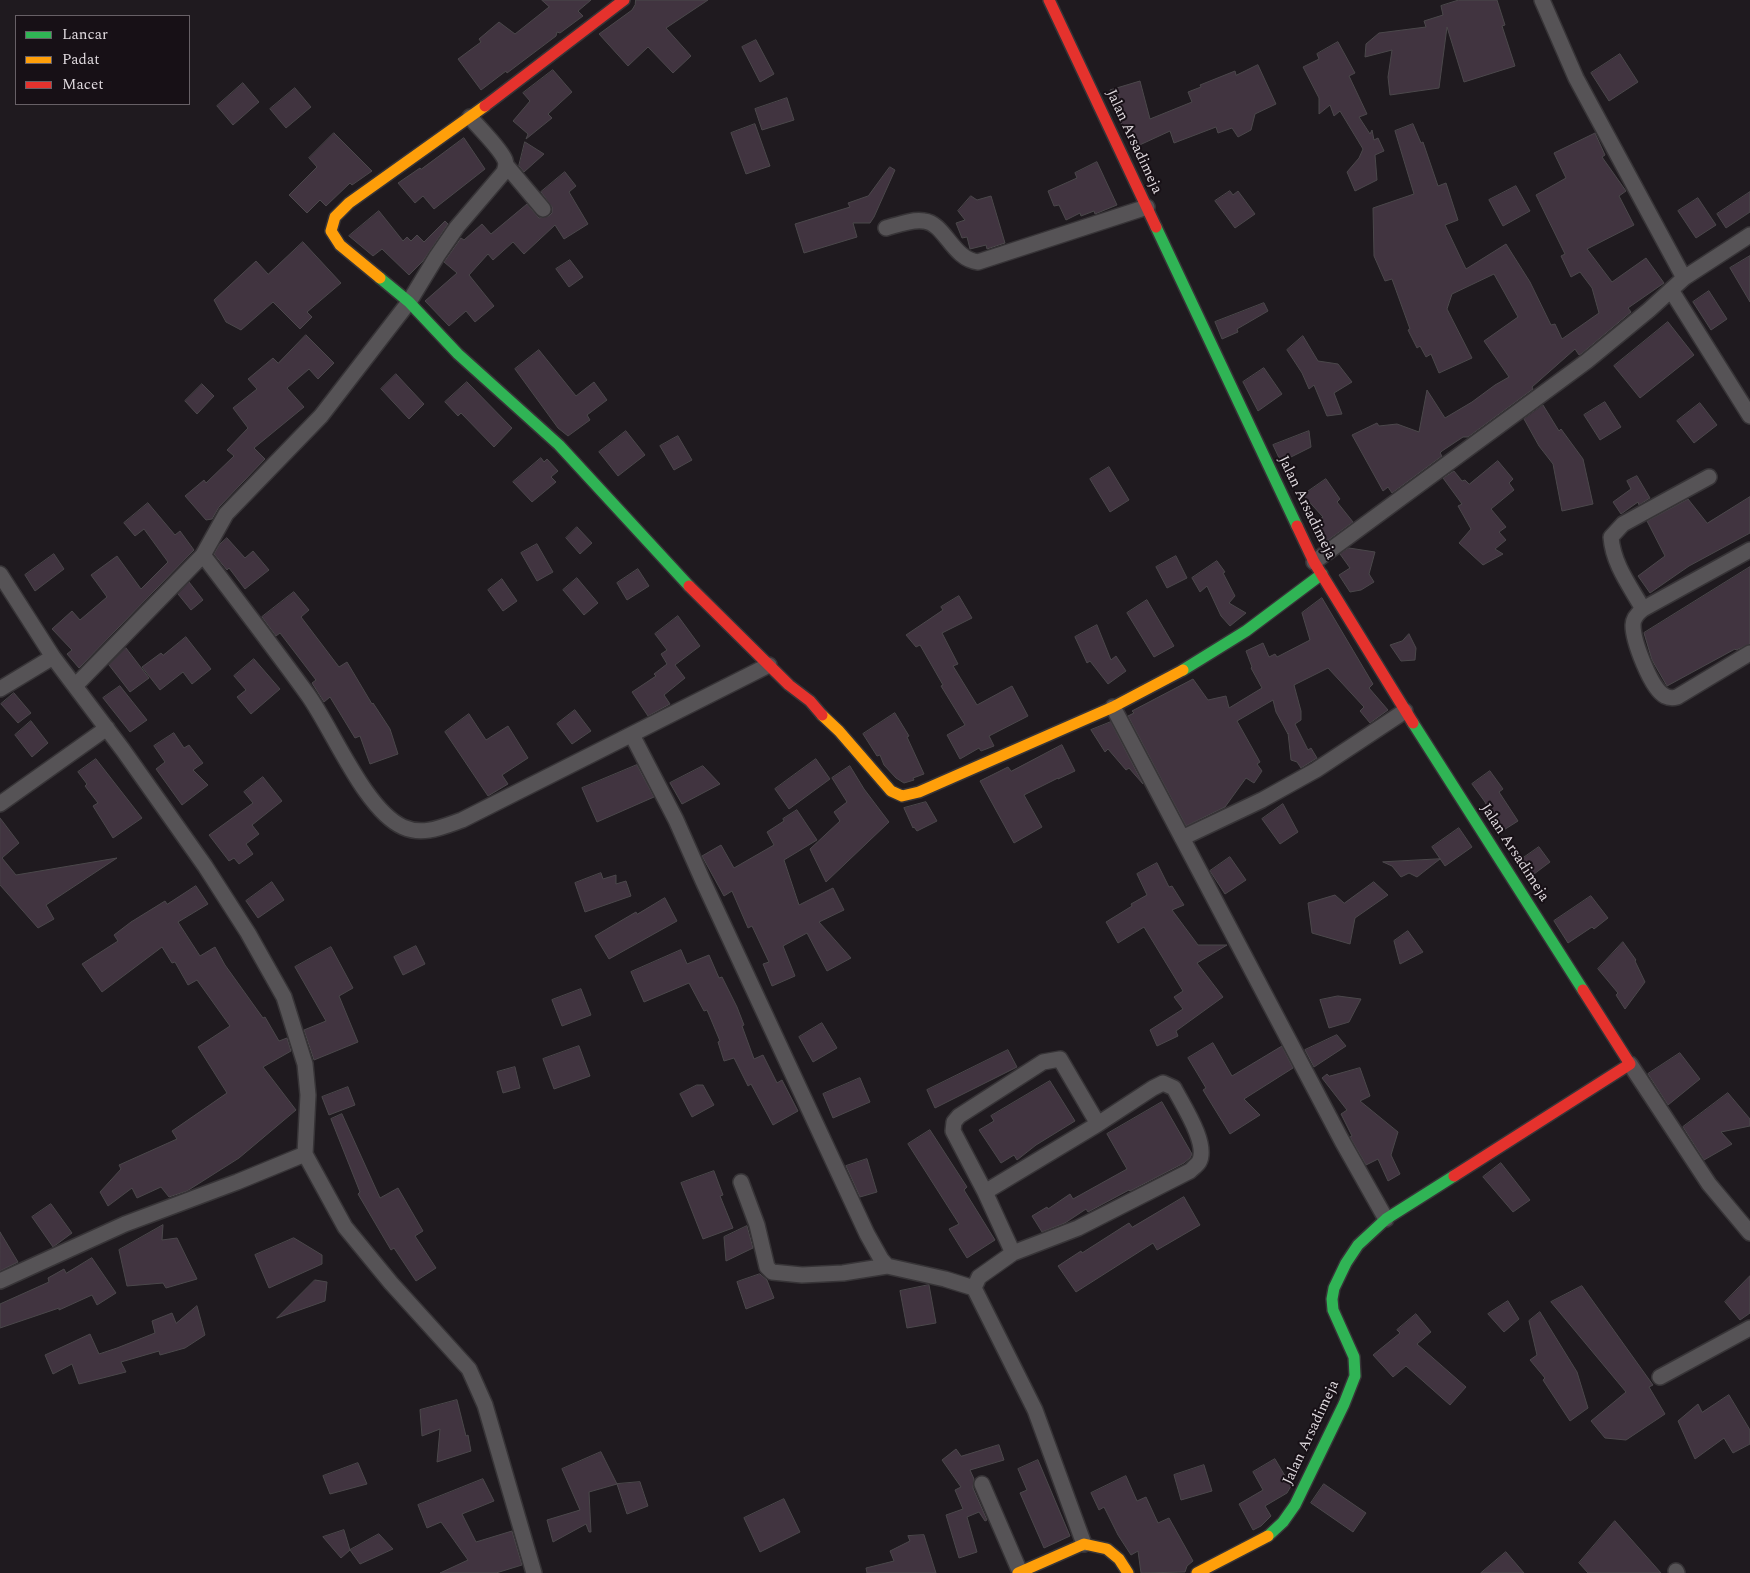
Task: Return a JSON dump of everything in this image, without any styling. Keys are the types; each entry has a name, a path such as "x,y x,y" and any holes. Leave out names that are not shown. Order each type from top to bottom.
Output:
{"street":[{"path":"624,0 349,204 338,214 332,224 331,231 340,245 409,302 458,354 559,446 750,649 789,686 810,701 826,720 839,731 887,787 895,794 903,797 928,788 1112,707 1193,665 1246,631 1318,568 1587,361 1684,278 1750,235"},
{"name":"Jalan Arsadimeja","path":"1049,0 1318,568 1405,711 1630,1064 1386,1219 1358,1246 1346,1263 1334,1288 1332,1299 1333,1310 1354,1357 1355,1376 1344,1404 1295,1505 1283,1522 1268,1536 1197,1573"},
{"path":"1542,0 1576,78 1684,278"},
{"path":"75,686 202,555 226,514 321,416 409,302 456,227 484,192 504,172 506,161 470,116"},
{"path":"506,165 543,209"},
{"path":"886,228 924,220 934,224 968,261 978,262 1147,207"},
{"path":"1671,290 1749,413"},
{"path":"1643,608 1618,567 1613,553 1611,537 1623,524 1710,477"},
{"path":"1750,550 1643,608 1634,619 1633,626 1640,656 1649,676 1661,693 1667,697 1677,697 1750,653"},
{"path":"202,555 309,697 368,794 383,813 403,827 422,832 462,820 769,665"},
{"path":"1,580 53,657 107,728 205,866 248,933 284,997 305,1064 308,1094 305,1154 345,1227 391,1283 469,1369 485,1404 534,1573"},
{"path":"0,689 53,657"},
{"path":"1112,707 1342,1140 1386,1219"},
{"path":"1182,838 1262,800 1308,774 1405,711"},
{"path":"0,804 107,728"},
{"path":"632,735 676,820 867,1234 881,1260 887,1266"},
{"path":"1013,1253 985,1192 953,1132 954,1122 959,1116 1043,1062 1060,1059 1098,1124"},
{"path":"1630,1064 1708,1184 1750,1233"},
{"path":"974,1288 980,1277 1013,1253 1078,1228 1190,1171 1199,1161 1201,1150 1199,1137 1174,1088 1169,1084 1163,1083 985,1192"},
{"path":"0,1280 125,1224 305,1154"},
{"path":"741,1182 757,1225 765,1261 769,1270 776,1273 802,1275 887,1266 945,1279 974,1288 1034,1410 1084,1544"},
{"path":"1660,1377 1750,1328"},
{"path":"982,1484 1019,1572 1084,1544 1107,1549 1118,1558 1128,1573"}],"building":[{"path":"542,0 591,0 578,11 583,16 560,33 557,32 556,36 481,90 458,59 481,42 479,39 499,22 515,34 549,7"},
{"path":"636,0 708,0 666,28 691,56 673,73 648,47 628,66 599,34 632,10"},
{"path":"1459,0 1497,0 1505,25 1502,26 1515,66 1464,82 1447,27 1439,88 1390,95 1388,77 1392,50 1365,57 1366,44 1379,33 1426,27 1424,21 1443,15 1441,6"},
{"path":"756,40 774,74 760,82 742,47"},
{"path":"1338,42 1355,73 1349,76 1367,114 1359,117 1370,134 1372,130 1374,140 1378,138 1384,151 1375,155 1377,180 1355,191 1347,172 1359,158 1363,149 1340,111 1334,116 1330,105 1319,114 1319,98 1303,67 1319,59 1317,54"},
{"path":"1620,54 1638,82 1609,101 1591,73"},
{"path":"1258,65 1276,104 1255,114 1251,130 1238,137 1232,128 1218,133 1216,127 1174,143 1170,131 1133,148 1118,117 1110,90 1140,81 1150,119 1192,102 1188,92 1201,87 1200,85 1235,71 1236,75"},
{"path":"553,70 572,92 548,114 552,118 526,139 528,134 513,121 530,101 523,93"},
{"path":"243,83 259,102 233,125 217,106"},
{"path":"295,88 311,107 286,128 270,109"},
{"path":"787,98 794,120 762,130 755,109"},
{"path":"755,124 770,166 746,174 731,133"},
{"path":"1413,124 1421,143 1423,142 1438,186 1446,183 1458,220 1445,225 1466,269 1506,244 1530,282 1551,325 1555,324 1562,339 1599,313 1592,288 1580,272 1571,277 1561,256 1565,254 1536,195 1566,178 1554,153 1595,133 1605,155 1602,157 1626,191 1619,196 1634,225 1587,249 1612,282 1646,258 1664,283 1628,308 1631,312 1581,354 1579,355 1575,349 1532,387 1533,389 1468,437 1463,437 1442,451 1440,453 1442,456 1392,493 1388,487 1383,491 1352,435 1377,423 1379,426 1397,424 1419,432 1427,390 1445,418 1509,377 1484,341 1518,317 1494,274 1452,294 1447,309 1472,358 1439,373 1431,354 1426,357 1420,346 1417,348 1408,330 1410,329 1392,279 1385,281 1374,256 1373,208 1414,194 1395,131"},
{"path":"334,133 372,171 352,185 350,183 326,206 320,200 307,213 289,195 317,167 309,158"},
{"path":"464,138 485,169 434,209 423,196 415,203 398,183"},
{"path":"525,142 544,154 524,172 519,166"},
{"path":"1097,162 1117,205 1095,214 1094,211 1081,216 1080,213 1066,220 1059,205 1054,206 1048,191 1077,178 1075,173"},
{"path":"890,167 895,170 874,217 870,223 853,223 857,237 804,253 795,224 850,207 848,203 868,196"},
{"path":"565,172 576,186 569,192 588,224 564,239 555,225 524,254 513,242 493,260 488,254 469,275 494,306 475,322 466,311 449,326 425,301 457,273 444,262 461,238 464,240 482,224 491,234 527,204 539,218 549,216 552,213 552,207 541,192"},
{"path":"1516,186 1530,211 1503,226 1489,200"},
{"path":"1230,191 1233,195 1238,191 1255,214 1235,228 1215,201"},
{"path":"1750,192 1750,212 1726,228 1717,214"},
{"path":"971,196 977,200 991,196 1005,243 987,249 986,245 970,249 967,237 962,238 956,223 965,220 958,211"},
{"path":"1698,198 1716,225 1696,238 1678,211"},
{"path":"379,211 403,241 407,237 411,241 417,235 424,242 445,221 448,224 423,261 409,275 382,249 373,256 349,236"},
{"path":"303,242 341,283 307,312 312,317 300,329 273,302 241,330 226,322 214,300 256,261 268,274"},
{"path":"1750,256 1750,302 1730,268"},
{"path":"570,260 583,277 569,287 556,269"},
{"path":"1709,291 1727,319 1711,330 1693,302"},
{"path":"1264,303 1268,311 1237,329 1238,332 1222,339 1215,322"},
{"path":"1668,322 1694,355 1640,398 1614,366"},
{"path":"306,335 334,363 318,379 309,369 287,388 304,407 254,448 265,459 219,507 212,519 206,520 185,496 204,480 206,483 234,456 227,450 248,428 233,408 257,389 248,379 273,358 278,363"},
{"path":"1303,336 1318,361 1338,364 1352,382 1334,393 1342,414 1327,416 1314,385 1309,389 1302,373 1287,350"},
{"path":"539,350 576,396 594,382 607,400 587,415 590,420 568,436 558,428 515,369"},
{"path":"1264,368 1282,394 1258,411 1243,382"},
{"path":"396,374 424,404 409,419 381,389"},
{"path":"467,382 512,428 494,447 461,413 458,416 445,402"},
{"path":"202,384 214,396 197,414 185,401"},
{"path":"1605,402 1621,427 1600,440 1584,415"},
{"path":"1700,403 1717,425 1694,443 1677,421"},
{"path":"1543,405 1559,431 1561,429 1583,459 1593,504 1562,511 1553,464 1539,446 1524,419"},
{"path":"626,431 645,455 618,476 599,452"},
{"path":"1309,431 1311,447 1281,462 1273,445"},
{"path":"678,436 692,460 674,470 660,446"},
{"path":"541,458 544,462 547,459 558,471 551,477 556,482 532,502 513,482"},
{"path":"1498,461 1513,479 1509,483 1514,490 1491,509 1506,527 1499,532 1506,540 1495,549 1503,554 1483,565 1459,543 1471,529 1458,506 1462,504 1443,478 1454,471 1462,481 1465,480 1469,484"},
{"path":"1109,467 1129,500 1110,512 1090,479"},
{"path":"1637,476 1650,498 1639,505 1638,502 1621,514 1613,502 1631,489 1627,481"},
{"path":"1326,479 1340,499 1337,502 1353,522 1320,546 1310,525 1323,517 1303,495"},
{"path":"1750,497 1750,533 1689,566 1650,593 1638,576 1665,556 1647,521 1688,499 1707,523"},
{"path":"148,503 175,535 180,531 194,550 79,668 67,654 72,650 52,629 72,611 80,620 107,597 91,575 117,556 141,589 168,562 144,529 135,536 124,523"},
{"path":"577,527 592,543 580,554 566,538"},
{"path":"227,538 245,558 253,551 269,570 245,589 229,568 227,570 214,554 219,545"},
{"path":"537,544 553,572 537,581 521,553"},
{"path":"1349,548 1375,552 1369,574 1374,582 1361,590 1350,592 1339,575 1350,568 1340,554"},
{"path":"54,554 64,569 35,591 25,575"},
{"path":"1176,556 1187,578 1167,588 1156,567"},
{"path":"1217,561 1225,572 1223,573 1235,596 1229,603 1246,613 1230,626 1221,616 1207,586 1200,592 1192,578"},
{"path":"1750,567 1750,644 1735,649 1667,686 1652,660 1644,633"},
{"path":"638,569 649,586 627,600 617,583"},
{"path":"577,578 598,603 584,615 563,590"},
{"path":"502,579 517,601 503,611 488,590"},
{"path":"189,582 203,600 191,610 178,594"},
{"path":"294,592 309,610 301,617 339,667 347,662 372,704 390,729 398,754 370,764 360,736 355,738 330,697 324,702 312,683 316,680 280,633 276,636 262,617"},
{"path":"959,596 972,618 942,633 958,664 953,666 977,705 1012,686 1028,716 989,736 994,746 981,751 979,748 960,759 947,735 965,725 941,686 943,685 920,645 916,647 906,635 943,610 941,607"},
{"path":"1322,598 1373,684 1369,688 1388,710 1370,723 1360,711 1364,707 1328,668 1294,685 1301,711 1301,720 1295,724 1308,750 1311,748 1317,758 1301,768 1297,762 1291,760 1288,733 1276,712 1273,700 1237,721 1260,762 1257,764 1262,771 1254,783 1246,778 1225,807 1186,826 1128,716 1134,713 1132,711 1193,679 1208,700 1226,696 1229,708 1262,688 1251,668 1246,651 1263,643 1269,657 1275,654 1277,657 1310,640 1302,613"},
{"path":"1147,600 1174,646 1154,657 1127,613"},
{"path":"678,616 700,646 675,665 685,678 664,695 670,704 648,716 632,692 656,676 654,674 667,664 661,654 667,650 655,634"},
{"path":"1097,625 1111,660 1116,656 1126,671 1108,684 1090,661 1087,663 1075,637"},
{"path":"1409,634 1416,648 1415,660 1401,661 1390,645 1402,641"},
{"path":"186,637 211,669 192,684 183,672 160,690 142,667 161,653 163,655"},
{"path":"126,648 149,678 130,692 109,665"},
{"path":"254,659 280,689 251,714 237,697 246,690 234,676"},
{"path":"120,686 147,720 130,732 103,698"},
{"path":"14,693 31,713 18,723 1,704"},
{"path":"575,710 591,731 572,744 557,724"},
{"path":"895,713 909,736 907,737 924,774 904,783 896,778 884,765 880,755 877,756 863,734"},
{"path":"469,714 486,740 508,726 528,758 502,775 508,784 488,796 445,732"},
{"path":"31,721 48,743 32,757 15,735"},
{"path":"1111,722 1143,784 1129,768 1126,770 1108,749 1105,752 1091,730"},
{"path":"174,733 184,748 189,745 203,763 193,770 208,785 182,805 156,769 165,762 154,746"},
{"path":"1062,745 1075,771 1024,795 1042,827 1014,843 980,781 1008,767 1011,771"},
{"path":"96,759 142,818 113,838 93,806 98,803 85,786 87,784 78,772"},
{"path":"816,759 830,779 789,809 775,789"},
{"path":"637,765 654,797 597,822 582,788"},
{"path":"703,766 720,784 682,804 670,783"},
{"path":"850,766 864,789 889,822 826,882 810,849 840,821 834,812 847,802 832,778"},
{"path":"1490,771 1503,789 1499,792 1518,821 1499,833 1485,802 1472,784"},
{"path":"263,777 282,801 252,825 259,834 246,844 253,854 239,864 234,858 229,861 209,835 253,803 244,792"},
{"path":"926,802 937,821 917,831 913,828 904,808"},
{"path":"1283,804 1298,832 1280,844 1262,819"},
{"path":"797,810 817,840 784,860 799,905 833,888 844,910 819,922 851,958 827,971 807,933 783,946 795,976 772,986 763,964 769,962 752,926 748,928 732,891 724,896 702,856 721,845 734,868 774,845 767,832"},
{"path":"0,818 19,843 2,858 16,875 117,858 46,905 54,919 38,928 0,885"},
{"path":"1459,828 1472,847 1445,866 1432,847"},
{"path":"1539,847 1550,862 1530,877 1519,861"},
{"path":"1230,857 1246,880 1225,894 1210,871"},
{"path":"1440,859 1417,877 1409,873 1401,877 1392,866 1383,862"},
{"path":"1157,863 1169,887 1172,886 1184,905 1172,910 1198,945 1227,945 1197,963 1223,997 1176,1031 1178,1036 1157,1046 1150,1030 1183,1009 1174,997 1183,991 1144,927 1118,943 1106,922 1147,895 1137,874"},
{"path":"601,873 603,879 616,875 616,884 626,881 631,896 585,912 575,883"},
{"path":"272,882 284,900 258,918 246,901"},
{"path":"1374,882 1388,895 1355,918 1350,944 1312,933 1308,903 1335,895 1344,903"},
{"path":"196,886 208,904 178,922 200,956 215,947 225,965 263,1018 265,1017 279,1041 287,1038 291,1051 263,1067 296,1110 239,1158 187,1191 169,1197 161,1187 137,1198 132,1188 108,1206 100,1192 121,1169 119,1165 177,1139 172,1131 227,1093 198,1047 230,1026 197,980 188,985 175,962 172,963 162,947 102,992 82,964 118,941 114,935 131,922 165,901 167,904"},
{"path":"1591,896 1608,918 1594,929 1592,927 1568,943 1554,921"},
{"path":"665,898 677,921 609,959 595,936 636,912 637,914"},
{"path":"1408,931 1423,952 1400,964 1394,941"},
{"path":"1623,942 1636,960 1645,982 1625,1009 1616,995 1618,993 1598,969"},
{"path":"416,946 425,964 403,975 394,957"},
{"path":"331,947 353,988 339,996 358,1042 314,1060 304,1030 326,1021 295,967"},
{"path":"681,950 687,964 709,955 719,978 722,977 737,1007 754,1059 763,1055 777,1083 782,1080 798,1111 773,1125 751,1084 748,1086 734,1058 724,1061 718,1042 720,1041 707,1010 704,1011 689,983 644,1002 631,972"},
{"path":"581,989 591,1015 562,1026 552,1000"},
{"path":"1338,996 1361,999 1349,1022 1329,1028 1320,1000"},
{"path":"822,1023 837,1048 813,1062 799,1037"},
{"path":"1337,1035 1346,1046 1314,1067 1305,1050"},
{"path":"1213,1043 1232,1076 1282,1046 1293,1068 1244,1099 1260,1115 1230,1134 1203,1090 1206,1088 1188,1058"},
{"path":"579,1046 590,1076 554,1089 543,1059"},
{"path":"1008,1050 1017,1067 935,1108 927,1090"},
{"path":"1680,1053 1700,1079 1668,1105 1648,1074"},
{"path":"515,1067 520,1088 503,1093 497,1072"},
{"path":"1360,1068 1370,1096 1360,1101 1398,1132 1391,1155 1400,1174 1388,1181 1378,1159 1366,1165 1350,1137 1352,1136 1341,1114 1347,1110 1322,1078 1327,1074 1329,1076"},
{"path":"860,1078 870,1102 833,1118 823,1094"},
{"path":"1050,1081 1075,1121 1036,1145 1017,1160 1014,1155 1001,1163 979,1130 994,1121 991,1116"},
{"path":"697,1085 703,1085 714,1105 692,1117 680,1094"},
{"path":"348,1087 355,1105 329,1115 322,1097"},
{"path":"1728,1093 1750,1119 1750,1126 1721,1132 1732,1144 1704,1160 1683,1127"},
{"path":"1162,1102 1192,1154 1190,1158 1184,1163 1088,1212 1086,1209 1065,1223 1042,1232 1032,1216 1047,1207 1048,1209 1070,1194 1073,1199 1127,1169 1107,1134"},
{"path":"342,1114 380,1198 398,1188 423,1231 415,1236 436,1268 416,1281 394,1248 391,1250 358,1194 360,1192 331,1119"},
{"path":"930,1130 967,1187 964,1190 995,1240 967,1258 949,1229 959,1224 908,1144"},
{"path":"867,1159 877,1192 860,1197 846,1166"},
{"path":"1501,1163 1530,1200 1513,1212 1483,1177"},
{"path":"714,1171 723,1195 720,1196 733,1228 703,1239 681,1183"},
{"path":"1184,1197 1200,1225 1157,1250 1153,1243 1076,1292 1058,1266 1129,1223 1132,1227"},
{"path":"51,1204 72,1233 53,1247 32,1217"},
{"path":"163,1225 162,1240 177,1238 197,1279 166,1288 163,1283 127,1286 119,1250"},
{"path":"747,1226 753,1248 726,1261 724,1237"},
{"path":"0,1232 18,1262 0,1271"},
{"path":"294,1238 322,1255 322,1264 269,1288 255,1255"},
{"path":"92,1258 116,1293 97,1305 92,1295 59,1310 59,1308 0,1328 0,1304 49,1282 48,1278 64,1269 66,1273"},
{"path":"760,1274 767,1280 774,1298 746,1309 737,1282"},
{"path":"1750,1276 1750,1313 1740,1320 1725,1302"},
{"path":"315,1280 327,1282 325,1301 277,1318"},
{"path":"929,1285 936,1323 907,1328 900,1291"},
{"path":"1582,1286 1653,1385 1649,1387 1665,1414 1626,1440 1605,1438 1591,1421 1626,1392 1551,1302"},
{"path":"1508,1301 1519,1319 1504,1332 1488,1314"},
{"path":"197,1306 205,1335 185,1348 160,1355 159,1351 121,1362 126,1372 79,1384 72,1364 53,1374 45,1355 90,1334 99,1354 155,1333 152,1321 172,1313 176,1323"},
{"path":"1540,1312 1577,1372 1588,1408 1570,1421 1543,1380 1545,1378 1530,1360 1537,1355 1529,1321"},
{"path":"1416,1314 1431,1332 1417,1344 1466,1387 1450,1405 1406,1366 1393,1377 1373,1355 1400,1333 1397,1330"},
{"path":"1729,1395 1750,1430 1750,1444 1733,1453 1724,1438 1695,1459 1678,1421 1698,1404 1702,1412"},
{"path":"457,1400 471,1451 437,1462 440,1429 422,1436 420,1410"},
{"path":"999,1445 1004,1460 970,1470 974,1479 973,1488 987,1520 985,1521 979,1512 967,1517 977,1552 959,1558 946,1515 963,1509 955,1490 961,1487 942,1460 956,1449 961,1456"},
{"path":"601,1452 617,1484 589,1492 591,1532 589,1532 586,1524 553,1542 547,1520 580,1510 562,1469"},
{"path":"1275,1459 1291,1486 1287,1493 1265,1506 1271,1516 1261,1526 1253,1530 1239,1504 1263,1490 1253,1472"},
{"path":"1038,1460 1070,1536 1044,1548 1020,1493 1027,1490 1018,1469"},
{"path":"358,1463 367,1484 330,1494 323,1476"},
{"path":"1204,1465 1212,1491 1181,1500 1174,1475"},
{"path":"1126,1476 1137,1501 1146,1497 1158,1523 1169,1518 1193,1561 1187,1566 1185,1572 1141,1573 1138,1551 1131,1555 1118,1535 1104,1507 1099,1510 1091,1493"},
{"path":"483,1479 494,1501 462,1514 476,1542 512,1531 522,1565 496,1573 440,1573 468,1560 441,1522 427,1528 418,1505"},
{"path":"640,1482 648,1506 627,1514 617,1484"},
{"path":"1324,1484 1366,1513 1353,1532 1311,1503"},
{"path":"784,1499 800,1532 760,1552 744,1518"},
{"path":"1615,1521 1661,1573 1588,1573 1579,1563"},
{"path":"344,1530 350,1550 341,1558 323,1537"},
{"path":"379,1534 393,1549 360,1564 350,1550"},
{"path":"924,1535 936,1573 867,1573 866,1568 894,1561 890,1551 910,1541 908,1536"},
{"path":"1506,1552 1524,1573 1481,1573"}],"traffic: fast":[{"path":"1156,227 1297,526"},
{"path":"380,278 409,302 458,354 559,445 689,586"},
{"path":"1183,670 1246,631 1322,574"},
{"path":"1413,723 1583,990"},
{"path":"1268,1536 1283,1522 1295,1505 1344,1404 1355,1376 1354,1357 1333,1310 1332,1299 1334,1288 1346,1263 1358,1245 1386,1219 1454,1176"}],"traffic: slow":[{"path":"380,278 340,245 331,231 335,217 349,203 485,106"},
{"path":"822,715 839,731 891,791 902,796 919,792 1113,707 1183,670"},
{"path":"1197,1573 1268,1536"},
{"path":"1018,1573 1084,1544 1107,1549 1119,1559 1128,1573"}],"traffic: jam":[{"path":"485,106 624,0"},
{"path":"1049,0 1156,227"},
{"path":"1297,526 1314,562 1413,723"},
{"path":"689,586 789,685 810,701 822,715"},
{"path":"1454,1176 1630,1064 1583,990"}]}
